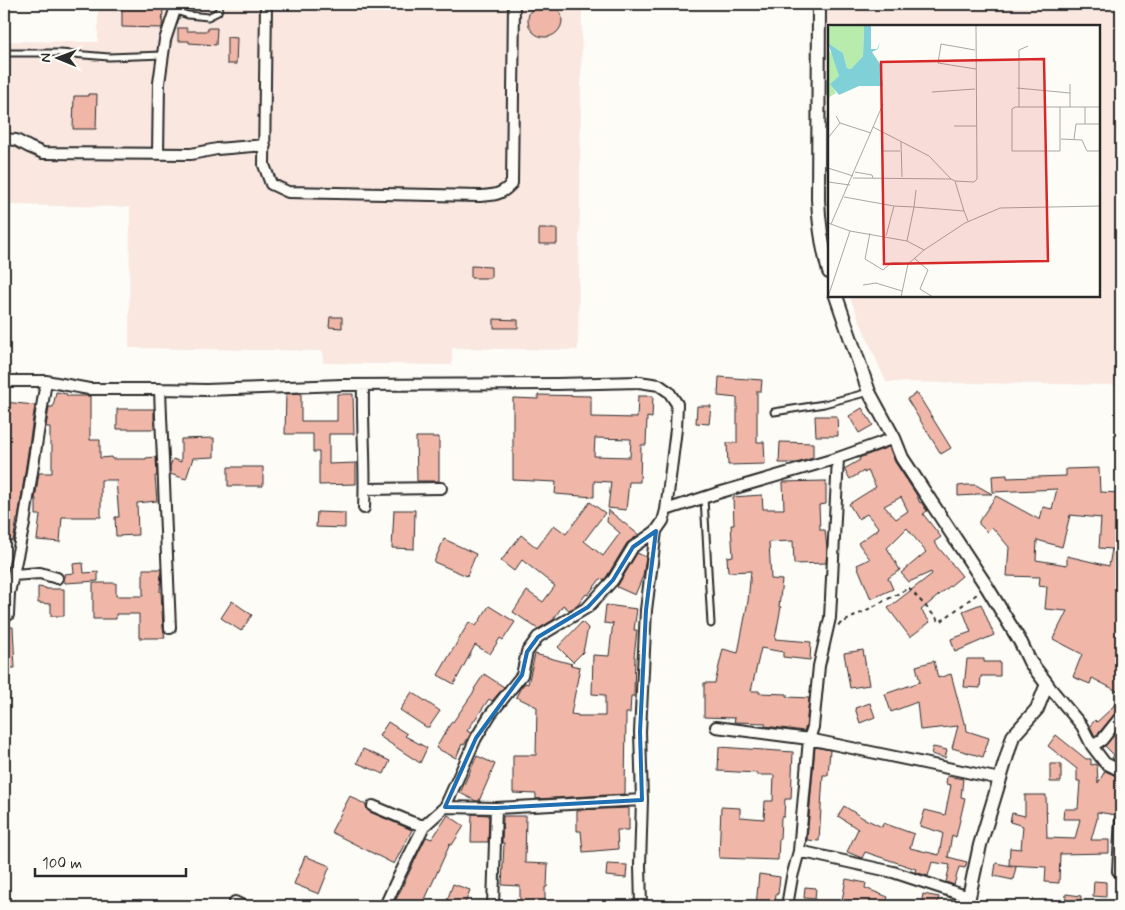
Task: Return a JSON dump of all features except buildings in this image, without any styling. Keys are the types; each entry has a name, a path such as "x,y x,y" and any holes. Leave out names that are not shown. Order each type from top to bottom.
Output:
{"street":[{"path":"266,4 264,165 271,184 288,192 480,196 497,194 507,189 512,183 514,4"},
{"path":"819,4 819,219 821,239 828,268"},
{"path":"158,154 159,83 165,40 177,7"},
{"path":"4,139 16,140 29,148 43,153 191,154 217,149 265,145"},
{"path":"837,298 869,392 894,438 902,458 986,586 1021,643 1030,662 1082,726 1092,746 1105,763 1121,771"},
{"path":"4,381 46,381 89,389 160,390 342,385 638,382 659,384 669,392 677,404 676,428 663,521 656,531 633,547 613,580 588,607 538,637 527,652 522,675 490,715 476,738 445,806 424,826 385,906"},
{"path":"8,615 6,593 14,575 24,524 46,381"},
{"path":"363,386 364,508"},
{"path":"160,390 170,628"},
{"path":"666,510 838,458 894,438"},
{"path":"787,906 799,851 809,739 813,727 819,666 830,618 838,458"},
{"path":"365,489 441,488"},
{"path":"641,906 642,800 640,732 646,619 656,531"},
{"path":"14,575 40,573 57,578"},
{"path":"799,851 893,872 968,902 980,845 1013,736 1037,709 1047,684"},
{"path":"1092,746 1102,740 1121,716"},
{"path":"716,727 809,739 1000,779"},
{"path":"445,806 496,808 642,800"},
{"path":"374,806 424,826"},
{"path":"493,906 496,808"},
{"path":"1121,819 1118,871 1121,873"}],"lane":[{"path":"177,7 188,15 208,18 218,12 220,4"},
{"path":"4,53 60,53 109,57 163,55"},
{"path":"774,412 824,404 869,392"},
{"path":"704,497 712,624"}],"path":[{"path":"827,631 909,588 940,622 986,586"}],"highlighted area":[{"path":"656,531 646,610 640,732 642,800 496,808 445,807 476,738 522,675 527,652 538,637 588,607 613,580 633,547"}],"shaded area":[{"path":"98,4 582,4 578,350 452,348 452,365 323,363 323,351 129,348 130,207 4,205 4,41 98,42"},
{"path":"824,4 1121,4 1121,385 886,382 850,298 1100,298 1100,25 828,25 828,247 823,235"}],"water":[{"path":"134,902 139,906 70,906"}]}
